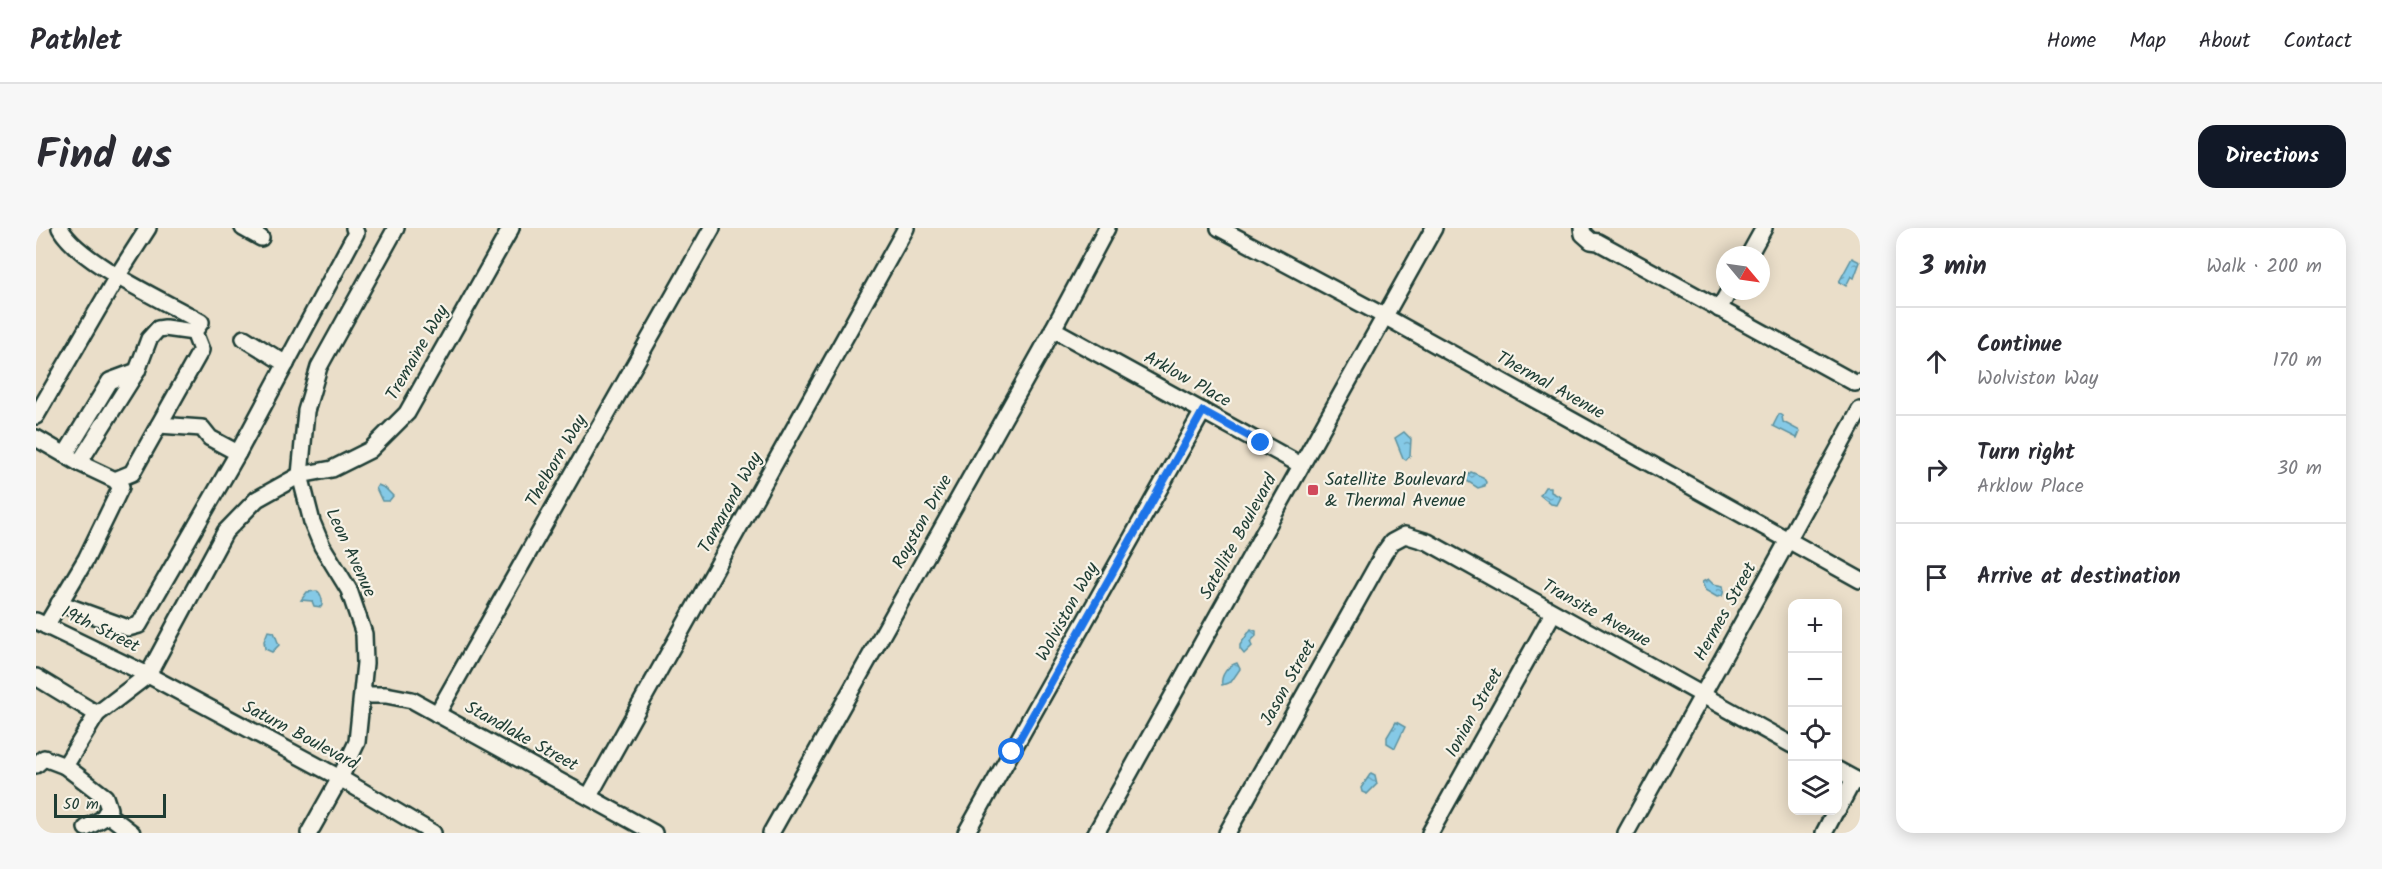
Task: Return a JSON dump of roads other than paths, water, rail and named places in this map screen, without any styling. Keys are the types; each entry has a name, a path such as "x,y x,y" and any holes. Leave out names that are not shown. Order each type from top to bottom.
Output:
{"street":[{"path":"60,228 65,238 95,263 201,322 194,332"},
{"path":"36,416 147,228"},
{"path":"243,228 261,238"},
{"path":"59,603 128,628 139,625 238,453 356,233 354,228"},
{"name":"Leon Avenue","path":"309,833 357,742 365,663 364,634 349,591 322,546 312,522 300,475 306,411 319,367 396,228"},
{"name":"Tremaine Way","path":"148,675 225,532 257,499 300,475 332,469 370,450 407,414 511,228"},
{"name":"Thelborn Way","path":"437,714 712,228"},
{"name":"Tamarand Way","path":"589,796 906,228"},
{"name":"Royston Drive","path":"771,833 1053,329 1107,228"},
{"name":"Thermal Avenue","path":"1219,228 1384,316 1860,580"},
{"name":"Satellite Boulevard","path":"1096,833 1434,228"},
{"path":"1582,228 1583,234 1591,242 1598,242 1855,383 1860,382"},
{"path":"1754,246 1764,228"},
{"path":"1719,309 1724,300"},
{"path":"79,463 137,371 149,339 158,329 194,332"},
{"name":"Arklow Place","path":"1053,329 1301,465"},
{"path":"116,480 132,473 201,350 194,332"},
{"path":"244,338 286,364"},
{"path":"65,455 110,381 137,371"},
{"name":"Hermes Street","path":"1626,833 1860,410"},
{"name":"Wolviston Way","path":"966,833 1203,411"},
{"path":"159,425 202,428 210,438 238,453"},
{"path":"36,438 79,463 116,480 121,487 86,559 59,603 41,623"},
{"name":"Transite Avenue","path":"1384,553 1392,542 1405,535 1417,537 1788,743"},
{"name":"Jason Street","path":"1227,833 1384,553"},
{"name":"Ionian Street","path":"1430,833 1553,613"},
{"name":"19th Street","path":"41,623 148,675"},
{"path":"65,766 97,714 148,675"},
{"name":"Saturn Boulevard","path":"148,675 340,778 434,833"},
{"path":"36,677 97,714"},
{"name":"Standlake Street","path":"363,695 386,694 412,700 654,833"},
{"path":"36,765 44,758 65,766 105,797 109,809 102,819 86,828"},
{"path":"1842,772 1857,781 1842,803"},
{"path":"106,813 132,833"},
{"path":"1824,833 1834,815"}],"water":[{"path":"1852,258 1860,262 1854,278 1851,276 1846,286 1839,282"},
{"path":"1779,414 1783,422 1800,431 1797,438 1773,426"},
{"path":"1404,432 1411,439 1410,456 1406,460 1395,438"},
{"path":"1471,472 1483,477 1486,482 1485,486 1478,488 1467,481 1466,477"},
{"path":"378,485 393,496 389,501 382,501 376,488"},
{"path":"1545,487 1551,487 1551,492 1561,497 1557,505 1551,504 1540,495"},
{"path":"1708,579 1713,584 1723,586 1722,596 1717,597 1705,590 1702,582"},
{"path":"317,591 322,598 321,607 314,606 312,601 301,600 307,592"},
{"path":"1251,629 1256,631 1256,636 1250,642 1252,646 1244,654 1240,645"},
{"path":"268,631 274,632 279,645 272,652 265,649 264,641"},
{"path":"1237,663 1240,669 1231,682 1222,685 1225,671"},
{"path":"1396,722 1405,727 1395,748 1387,743 1387,737"},
{"path":"1371,773 1375,775 1377,784 1367,794 1362,792 1361,788"}],"place":[{"name":"Satellite Boulevard & Thermal Avenue","path":"1313,490"}]}
